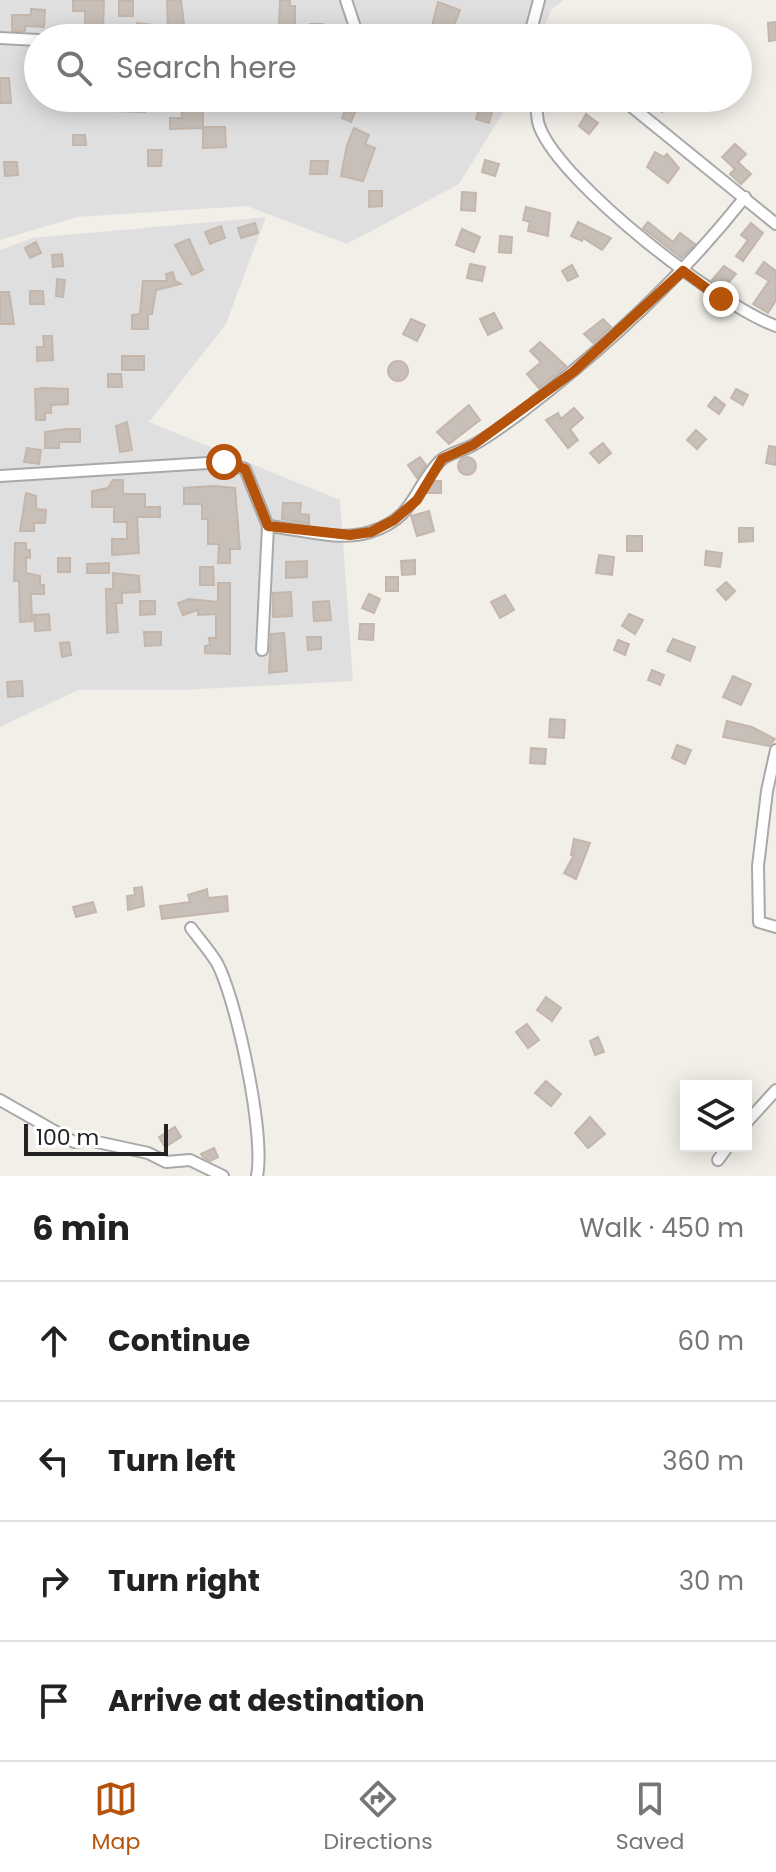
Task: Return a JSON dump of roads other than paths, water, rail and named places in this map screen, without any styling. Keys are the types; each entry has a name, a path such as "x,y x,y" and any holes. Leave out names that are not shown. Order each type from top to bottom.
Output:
{"street":[{"path":"346,0 354,24"},
{"path":"533,24 539,0"},
{"path":"0,38 24,39"},
{"path":"538,112 539,126 558,157 629,227 721,299 776,326"},
{"path":"639,112 776,224"},
{"path":"268,526 350,535 371,532 394,520 417,500 442,459 473,445 573,372 683,271 745,197"},
{"path":"0,476 224,462 245,469 268,526 262,650"},
{"path":"776,750 767,791 757,896 759,922 776,927"},
{"path":"191,928 216,961 236,1019 257,1141 257,1176"},
{"path":"752,1116 776,1090"},
{"path":"0,1100 74,1142 88,1140 148,1153 166,1162 190,1160 223,1176"},
{"path":"718,1160 724,1152"}]}
